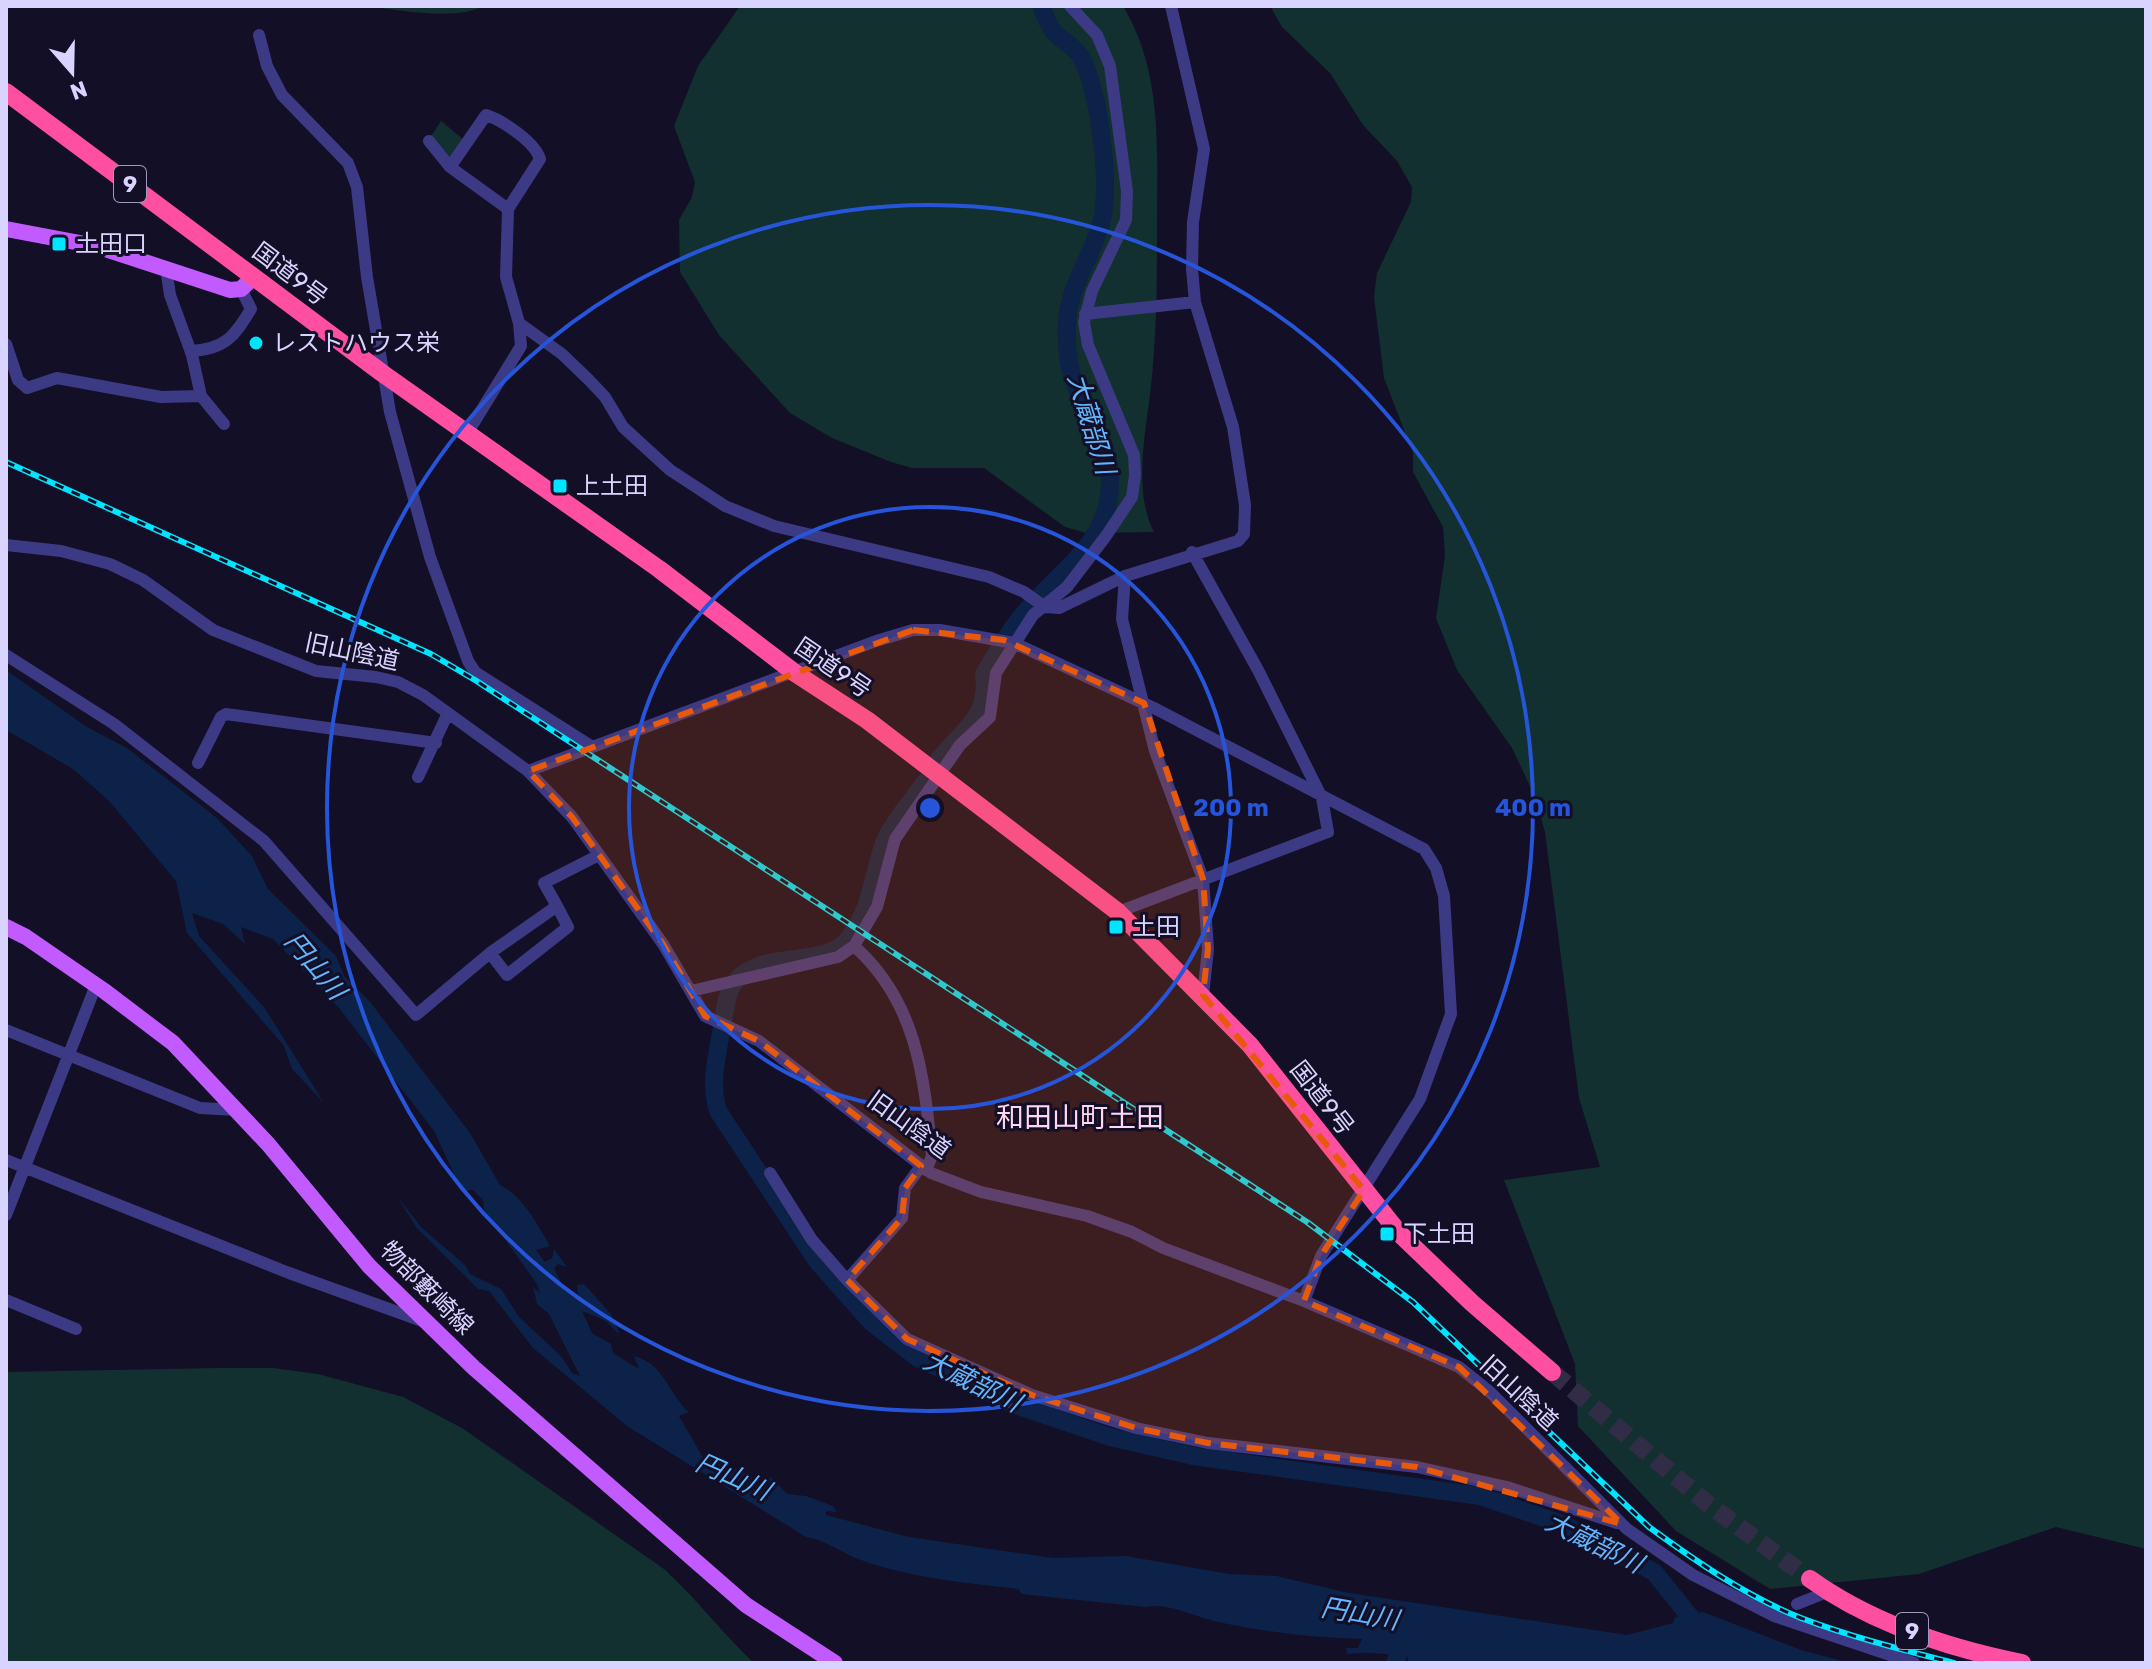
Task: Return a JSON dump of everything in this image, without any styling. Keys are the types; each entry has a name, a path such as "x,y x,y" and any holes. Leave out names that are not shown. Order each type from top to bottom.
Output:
{"highway":[{"name":"国道9号","path":"6,92 248,283 468,432 659,569 795,673 867,720 1118,912 1250,1045 1364,1190 1430,1264 1552,1372"},
{"name":"9","path":"1810,1579 1860,1611 1903,1628 2022,1663"}],"main road":[{"path":"6,229 96,246 230,290 248,283"},
{"name":"物部藪崎線","path":"6,927 96,985 173,1043 237,1110 369,1266 428,1323 746,1605 812,1657 835,1663"}],"street":[{"path":"691,991 838,957 854,946 877,907 895,839 960,745 990,717 996,673 1014,643 1033,615 1067,587 1132,497 1135,475 1130,442 1088,345 1085,314 1092,291 1123,232 1127,191 1110,66 1104,45 1070,6"},
{"path":"519,323 562,354 589,380 605,397 623,427 670,470 725,506 774,526 989,577 1024,592 1045,607 1059,608 1080,601 1125,576 1192,552 1238,541 1244,534 1245,505 1233,427 1195,302 1191,248 1204,149 1171,6"},
{"path":"259,35 267,66 282,95 348,163 357,187 382,373 430,557 468,661 475,672 591,746"},
{"path":"450,167 490,115 538,151 540,159 508,209 506,277 519,323 521,346 468,432"},
{"path":"429,141 450,167 508,209"},
{"path":"166,268 170,295 191,351 201,396 224,424"},
{"path":"191,351 212,350 232,340 251,309 248,283"},
{"path":"1085,314 1195,302"},
{"path":"6,344 18,380 27,388 57,378 161,397 201,396"},
{"name":"旧山陰道","path":"6,545 61,551 110,564 143,580 213,630 316,671 398,682 448,713 528,771 572,817 663,944 705,1016 759,1041 924,1168 981,1192 1087,1216 1304,1301 1459,1367 1490,1392 1622,1524 1693,1575 1774,1616 1914,1663"},
{"path":"1118,912 1328,832 1322,798 1258,670 1192,552"},
{"path":"1125,576 1122,619 1155,751 1203,879 1208,949 1203,995"},
{"path":"528,771 913,630 940,630 1014,643 1144,703 1424,849 1436,868 1444,896 1451,1014 1420,1099 1321,1256 1304,1301"},
{"path":"6,655 114,724 264,841 416,1015 490,953 557,906"},
{"path":"418,777 448,713"},
{"path":"198,763 221,717 226,714 436,743"},
{"path":"490,953 507,975 568,927 544,883 599,855"},
{"path":"847,1280 902,1218 905,1188 932,1156 917,1050 898,996 878,968 854,946"},
{"path":"6,1215 66,1055 96,985"},
{"path":"6,1030 200,1108 237,1110"},
{"path":"6,1160 289,1273 428,1323"},
{"path":"770,1173 812,1240 847,1280 907,1339 1032,1395 1136,1428 1208,1443 1417,1467 1507,1487 1622,1524"},
{"path":"6,1300 76,1329"},
{"path":"1797,1604 1827,1592"}],"highlighted area":[{"path":"913,630 1004,640 1144,703 1203,879 1208,949 1203,995 1364,1190 1321,1256 1304,1301 1459,1367 1622,1524 1417,1467 1208,1443 1136,1428 1032,1395 907,1339 847,1280 902,1218 905,1188 921,1166 759,1041 705,1016 663,944 572,817 528,771"}],"green space":[{"path":"366,6 484,6 443,14"},
{"path":"740,6 1123,6 1145,58 1157,141 1156,320 1142,476 1147,515 1154,532 1086,533 1065,527 984,468 912,468 832,438 790,413 719,335 680,272 679,220 692,197 695,182 674,126 698,66"},
{"path":"1270,6 2146,6 2146,1549 2056,1527 1919,1574 1770,1589 1676,1531 1578,1426 1575,1364 1504,1180 1600,1167 1579,1098 1545,832 1535,797 1512,748 1457,670 1436,618 1445,556 1443,527 1413,472 1413,453 1384,378 1374,297 1377,273 1411,202 1412,187 1397,161 1363,125 1330,73 1282,27"},
{"path":"441,121 464,140 450,161 431,136"},
{"path":"273,1368 318,1374 403,1397 462,1428 664,1569 754,1663 6,1663 6,1372"}],"water":[{"name":"円山川","path":"6,670 87,727 127,748 217,818 252,856 268,889 336,956 345,977 371,1003 470,1133 500,1185 516,1196 529,1212 550,1246 536,1250 545,1262 552,1258 554,1249 567,1267 558,1264 554,1268 565,1291 572,1292 579,1299 577,1285 584,1284 611,1314 620,1335 606,1321 582,1311 592,1333 611,1344 613,1353 639,1369 634,1356 653,1366 689,1412 679,1416 702,1456 727,1463 765,1483 765,1478 772,1478 787,1494 806,1496 833,1506 837,1512 826,1511 826,1515 909,1537 1053,1558 1126,1556 1229,1574 1277,1576 1344,1592 1627,1635 1673,1623 1675,1617 1703,1612 1801,1650 1850,1663 1409,1663 1407,1655 1347,1654 1346,1648 1358,1648 1362,1639 1271,1632 1163,1607 1021,1594 1019,1589 917,1575 858,1559 806,1537 627,1426 533,1348 489,1291 478,1289 416,1227 397,1196 421,1227 465,1265 470,1274 501,1289 519,1317 561,1356 572,1373 580,1376 549,1314 537,1304 533,1287 540,1293 537,1284 484,1210 483,1200 473,1190 462,1191 434,1131 339,1008 273,939 241,927 245,944 223,924 192,913 199,936 264,1007 324,1103 292,1069 284,1046 187,933 176,881 109,801 73,769 6,730"}],"waterway":[{"name":"大蔵部川","path":"937,762 978,713 983,702 984,674 1010,632 1090,542 1104,516 1110,492 1105,451 1072,376 1067,333 1071,299 1104,208 1102,139 1093,91 1081,57 1053,30 1041,6"},
{"name":"大蔵部川","path":"925,782 885,840 866,907 848,939 837,949 823,954 758,966 732,986 726,1002 715,1072 714,1092 718,1111 817,1261 871,1322 918,1358 1012,1404 1110,1437 1193,1456 1480,1496 1565,1525 1654,1572 1704,1634"},
{"name":"円山川","path":"1395,1663 1405,1635"}],"tunnel":[{"path":"1552,1372 1708,1504 1810,1579"}],"railway":[{"path":"6,462 431,654 475,680 1307,1222 1413,1302 1649,1527 1704,1565 1741,1589 1801,1618 1954,1663"}],"place":[{"name":"土田口","path":"59,244"},
{"name":"レストハウス栄","path":"256,343"},
{"name":"上土田","path":"560,486"},
{"name":"土田","path":"1116,927"},
{"name":"下土田","path":"1387,1234"}],"district":[{"name":"和田山町土田","path":"1080,1117"}]}
